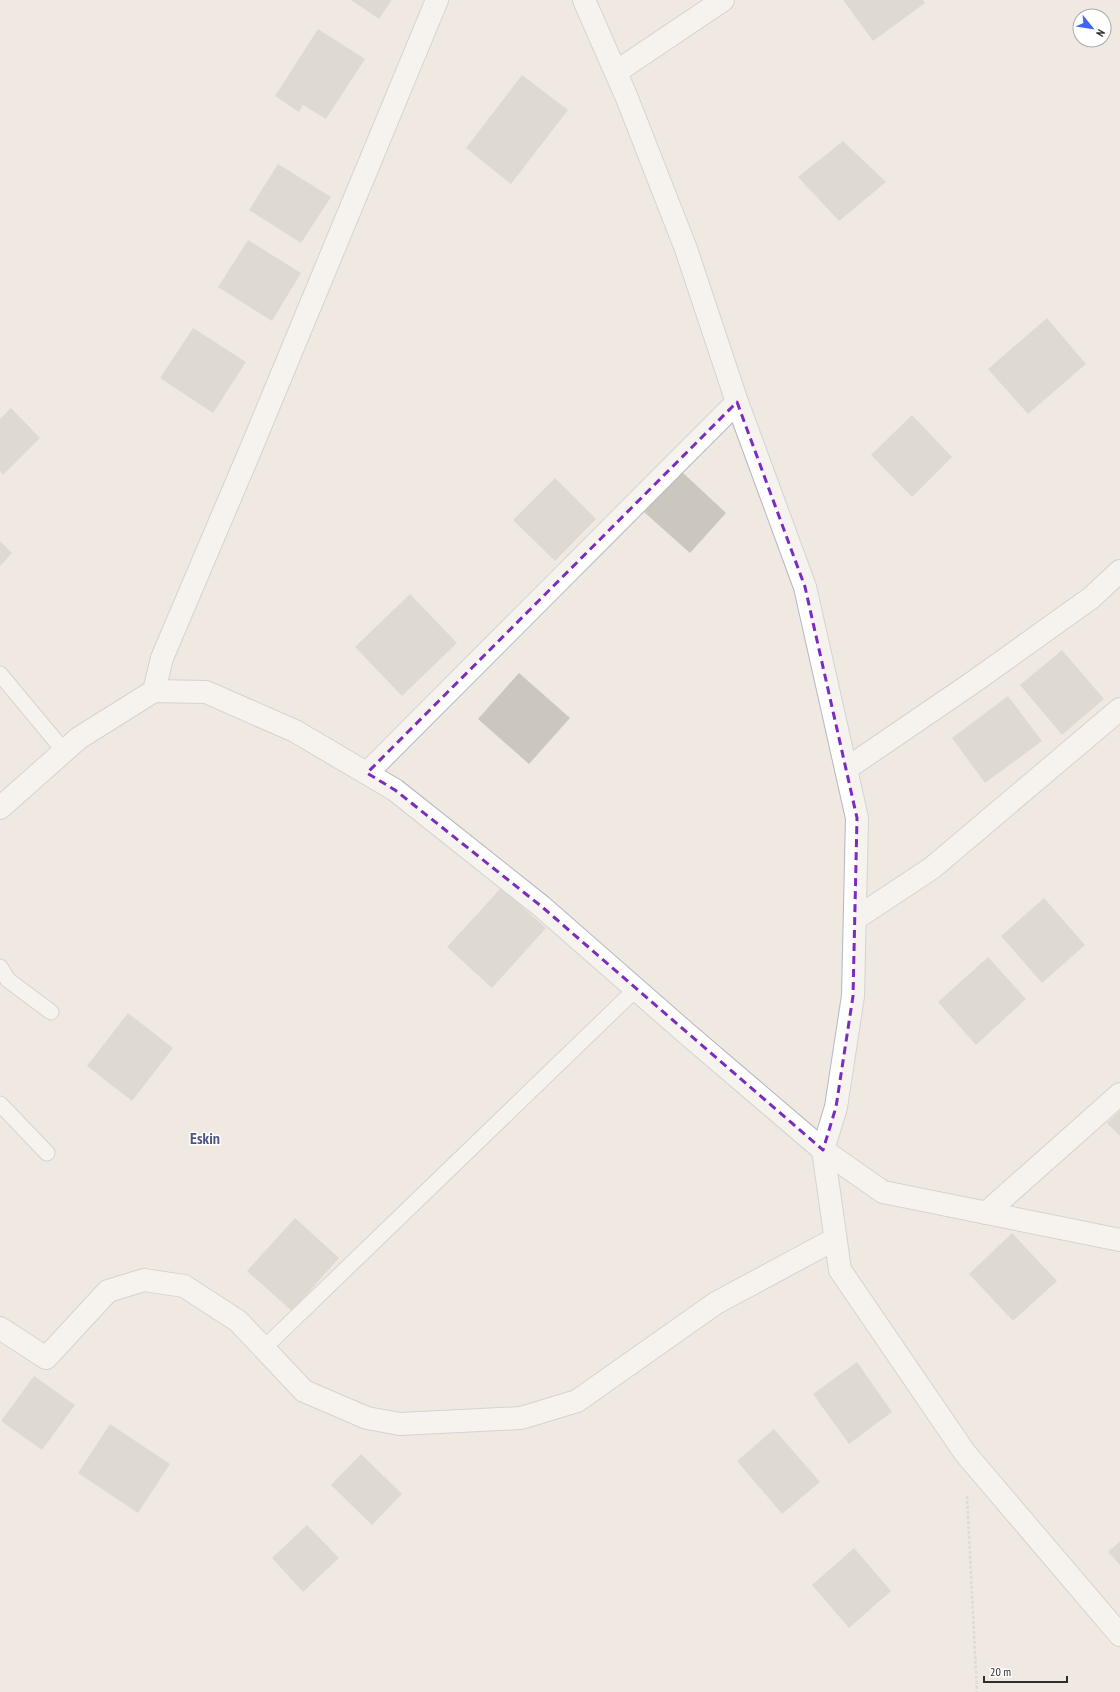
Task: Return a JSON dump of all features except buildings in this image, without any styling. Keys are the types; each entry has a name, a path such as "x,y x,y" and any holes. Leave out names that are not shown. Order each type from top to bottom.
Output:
{"street":[{"path":"154,691 162,658 438,0"},
{"path":"584,0 616,72 686,249 737,402 805,587 857,818 853,996 836,1107 823,1150 840,1270 965,1453 1120,1635"},
{"path":"616,72 723,0"},
{"path":"367,773 737,402"},
{"path":"846,769 972,683 1091,598 1120,571"},
{"path":"0,808 78,738 154,691 206,692 295,731 395,790 542,906 823,1150 883,1192 1120,1240"},
{"path":"855,919 932,868 1120,709"},
{"path":"986,1213 1120,1094"},
{"path":"0,1328 46,1358 108,1291 144,1280 184,1286 238,1321 304,1391 367,1418 400,1424 521,1418 577,1401 716,1303 835,1239"}],"lane":[{"path":"0,674 64,750"},
{"path":"0,967 8,980 51,1012"},
{"path":"264,1348 636,989"},
{"path":"0,1104 47,1153"}],"path":[{"path":"967,1493 977,1692"}],"highlighted area":[{"path":"737,402 805,587 857,818 853,996 836,1107 823,1150 541,906 395,790 367,773"}],"district":[{"name":"Eskin","path":"205,1138"}]}
